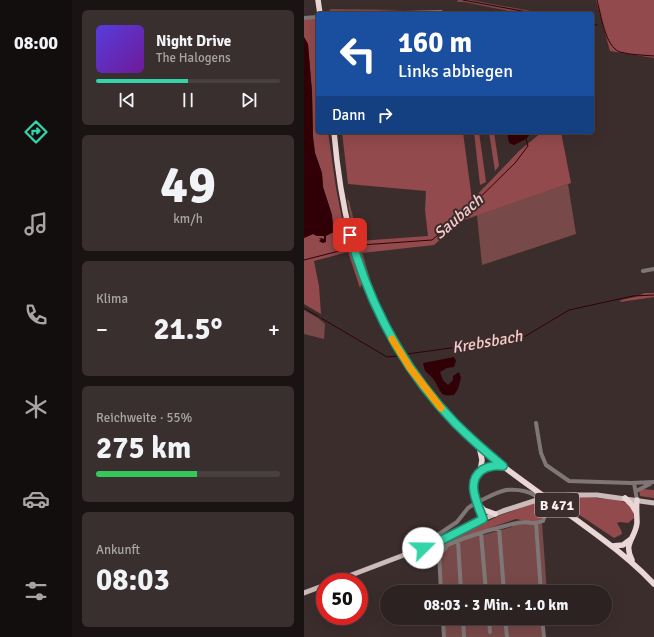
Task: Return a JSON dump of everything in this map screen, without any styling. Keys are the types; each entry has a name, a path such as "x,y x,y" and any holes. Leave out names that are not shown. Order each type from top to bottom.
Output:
{"highway":[{"path":"318,0 320,12"},
{"name":"B 471","path":"334,134 340,183 350,235 364,280 397,348 418,380 450,418 479,446 503,466 566,511 634,564 654,584"},
{"path":"479,446 482,460 480,472"},
{"path":"483,519 474,493 473,484 476,476 493,465 503,466"},
{"path":"625,498 636,512"},
{"path":"634,564 628,550 637,524 637,500"},
{"path":"478,502 484,510 495,514"},
{"path":"611,546 623,545 631,539"}],"main road":[{"path":"357,573 411,553 495,514 537,500 554,496 597,495 654,503"},
{"path":"304,593 316,588"}],"street":[{"path":"304,18 316,17"},
{"path":"643,271 654,269"},
{"path":"536,423 541,453 546,465 569,480 634,483 653,482"},
{"path":"636,491 653,482"},
{"path":"634,483 637,500"},
{"path":"504,490 513,490 534,494 542,501 546,508 546,514 543,521 536,524 519,522 481,533 447,545 425,555 414,563 407,545 411,543 425,542 436,536 457,522 468,508 478,502 504,490"},
{"path":"536,524 540,585"},
{"path":"498,528 503,585"},
{"path":"481,533 485,585"},
{"path":"458,541 461,585"},
{"path":"441,585 439,553 445,549 447,545"},
{"path":"443,625 444,637"},
{"path":"463,625 464,637"},
{"path":"489,625 490,632"},
{"path":"506,625 507,637"},
{"path":"543,625 544,637"}],"shaded area":[{"path":"458,0 471,0 536,12 514,12 464,2 457,2"},
{"path":"596,0 654,0 654,58 610,51"},
{"path":"331,9 405,10 353,12 328,12"},
{"path":"304,20 316,20 316,134 328,134 336,188 345,234 362,283 360,288 348,252 314,261 319,286 321,314 304,304 304,238 313,234 317,236 324,235 324,239 320,238 321,240 319,241 323,243 332,215 323,187 322,173 315,153 313,137 312,92 308,44 304,37"},
{"path":"304,37 308,44 315,153 322,173 323,187 332,215 334,232 326,236 326,242 323,243 319,241 321,240 319,238 324,239 324,236 317,236 313,234 304,238"},
{"path":"342,134 463,134 472,200 519,151 540,134 561,134 571,183 461,221 434,245 362,253 359,241 428,236 425,210 426,191 348,184"},
{"path":"474,134 479,134 486,182 480,185"},
{"path":"489,134 494,134 499,166 495,171"},
{"path":"507,134 530,134 526,139 514,145 509,143"},
{"path":"568,184 576,234 482,265 477,215"},
{"path":"347,199 349,201 375,296 355,242"},
{"path":"645,293 654,293 654,297 620,302 621,300"},
{"path":"304,310 325,324 324,339 304,334"},
{"path":"454,357 456,361 454,367 447,368 440,372 443,380 448,385 453,380 453,376 459,372 461,378 458,389 454,395 444,395 440,392 434,379 425,371 423,363"},
{"path":"639,490 654,490 654,498 640,496"},
{"path":"580,497 599,498 627,503 633,509 634,518 628,523 617,523 622,534 614,538 560,502 561,499"},
{"path":"534,503 542,506 544,512 541,520 530,522 516,519 449,542 417,558 416,556 417,554 501,515"},
{"path":"525,523 534,525 539,585 440,585 438,552 448,545 482,533 483,535 512,527 512,525"},
{"path":"542,523 546,585 541,585 537,524"},
{"path":"441,625 541,625 542,637 442,637"}],"waterway":[{"path":"463,0 527,12"},
{"path":"597,0 604,29 607,37 615,49 624,53 654,56"},
{"name":"Saubach","path":"361,245 432,240 460,217 515,163 528,146 526,139"},
{"name":"Saubach","path":"304,260 351,248"},
{"name":"Krebsbach","path":"407,354 524,337 569,310 633,296 654,295"},
{"name":"Krebsbach","path":"304,308 319,317"},
{"name":"Krebsbach","path":"321,318 387,357 398,356"},
{"name":"Krebsbach","path":"464,346 465,353"}],"slow traffic":[{"path":"392,339 418,380 441,408"}],"route":[{"path":"350,235 358,262 375,306 386,328 410,368 428,393 455,423 503,466 493,465 485,468 476,476 474,480 474,493 483,519 423,548"}]}
